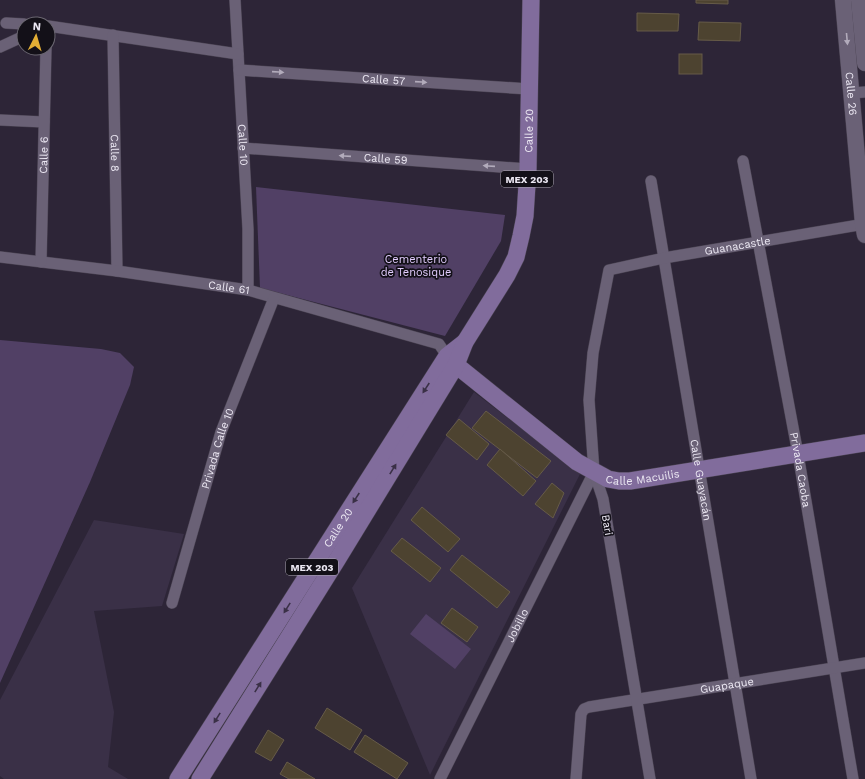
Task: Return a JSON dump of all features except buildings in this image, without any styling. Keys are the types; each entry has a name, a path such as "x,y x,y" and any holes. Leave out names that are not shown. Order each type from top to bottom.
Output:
{"main road":[{"name":"Calle 20","path":"178,779 323,551 465,342 507,275 516,257 525,216 528,169 531,0"},
{"name":"Calle 26","path":"843,0 858,93 864,228"},
{"name":"Calle 26","path":"859,0 865,62"},
{"name":"Calle 20","path":"200,779 337,560 452,360"},
{"name":"Calle Macuilis","path":"452,360 577,462 594,472 619,481 630,481 865,442"},
{"path":"323,551 337,560"}],"street":[{"name":"Calle 10","path":"235,0 248,229 248,290"},
{"path":"6,23 16,24"},
{"path":"56,27 238,54"},
{"name":"Calle 8","path":"113,35 117,270"},
{"path":"0,47 16,40"},
{"name":"Calle 6","path":"41,262 46,56"},
{"name":"Calle 57","path":"239,70 529,89"},
{"path":"0,120 44,122"},
{"name":"Calle 59","path":"244,148 528,169"},
{"name":"Privada Caoba","path":"743,161 798,454 853,779"},
{"name":"Calle Guayacán","path":"651,181 751,779"},
{"name":"Guanacastle","path":"609,270 664,258 758,242 864,228"},
{"name":"Calle 61","path":"0,258 117,270 248,290 439,344 452,360"},
{"name":"Bari","path":"609,270 594,353 589,400 594,472 603,499 650,779"},
{"name":"Privada Calle 10","path":"172,603 221,432 274,298"},
{"name":"Jobillo","path":"440,779 594,472"},
{"name":"Guapaque","path":"576,779 581,714 584,709 865,663"}],"shaded area":[{"path":"474,392 580,474 430,775 352,588"},
{"path":"94,520 184,534 162,606 94,611 114,712 108,767 128,779 4,779 0,776 0,700"}],"green space":[{"name":"Cementerio de Tenosique","path":"256,187 505,215 501,241 445,336 260,288"},
{"path":"0,340 101,349 120,353 134,367 130,385 90,482 0,683"},
{"path":"426,614 471,649 455,669 410,634"}]}
